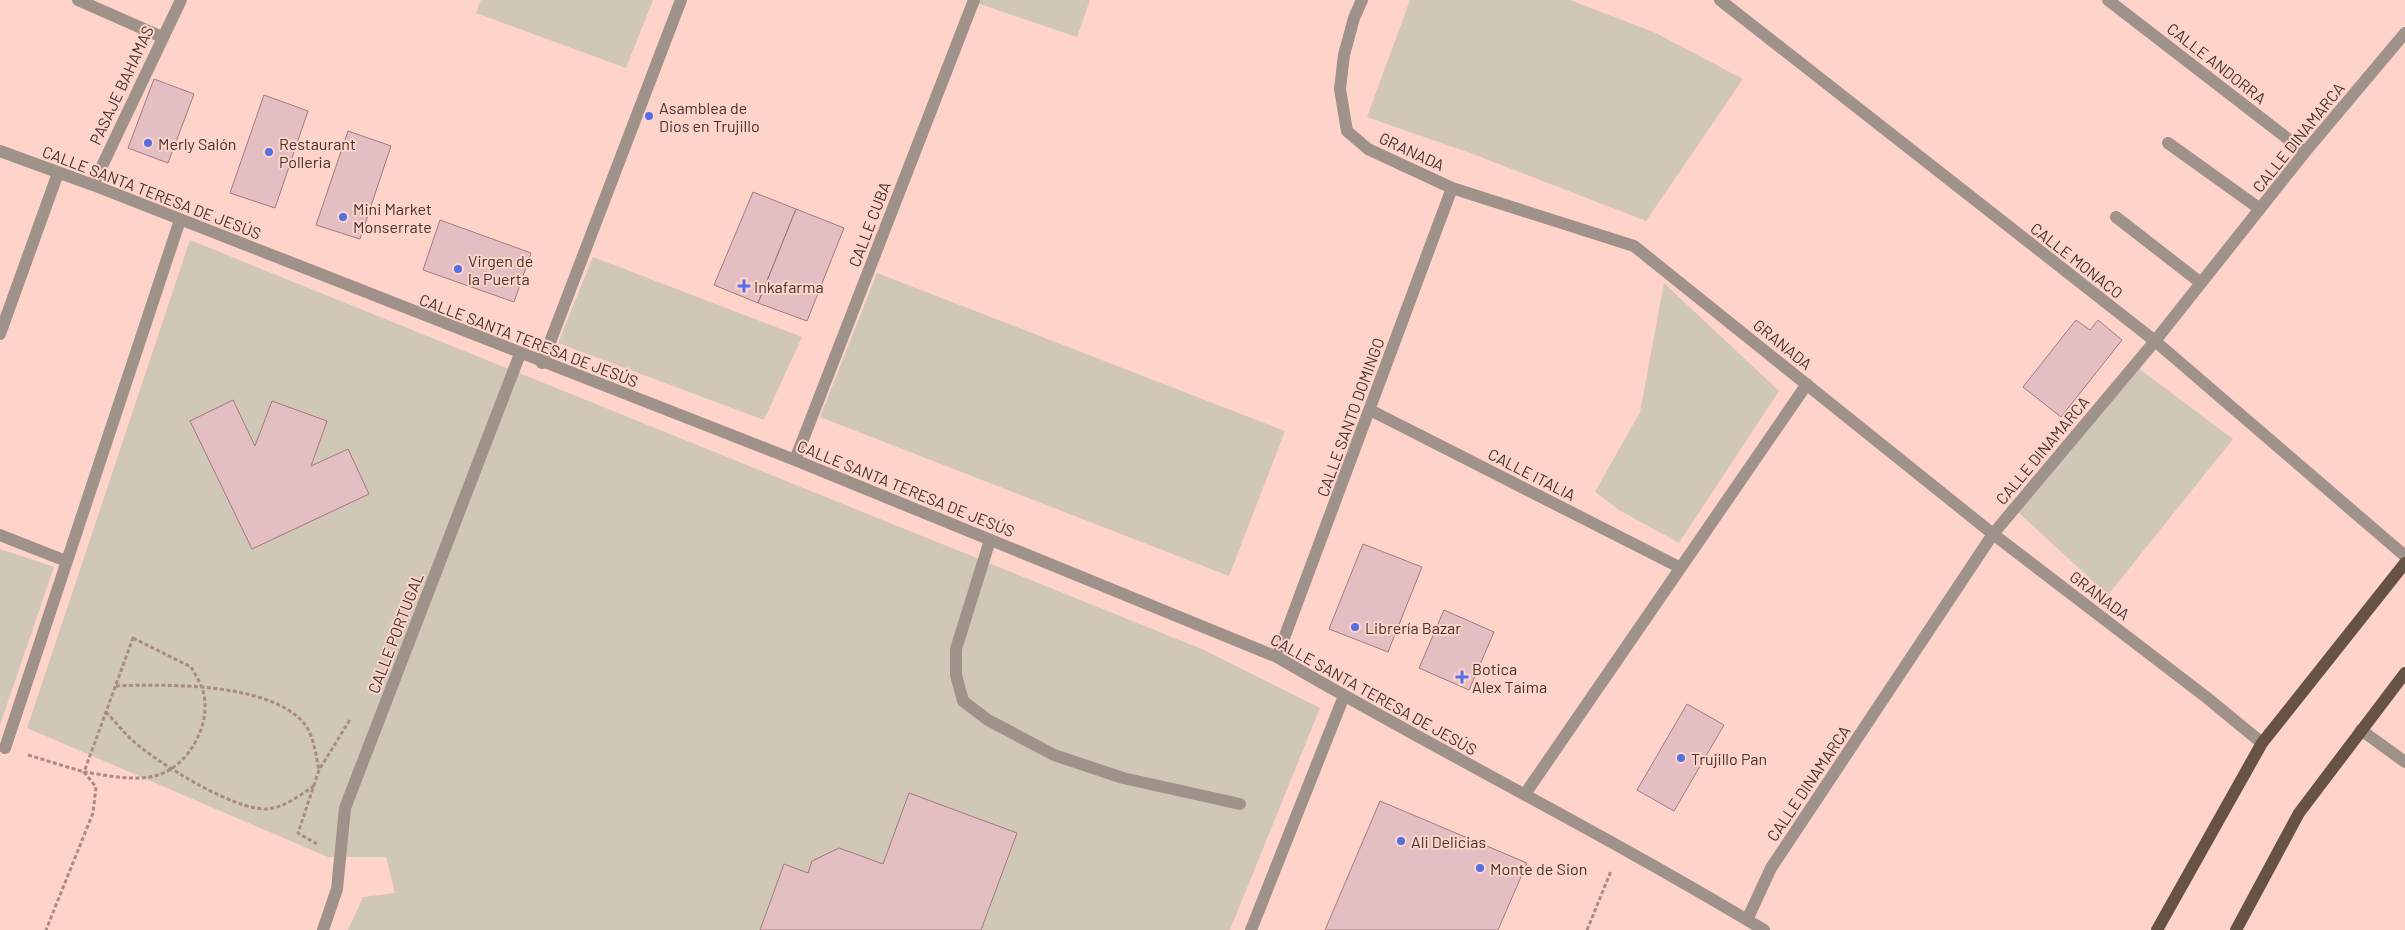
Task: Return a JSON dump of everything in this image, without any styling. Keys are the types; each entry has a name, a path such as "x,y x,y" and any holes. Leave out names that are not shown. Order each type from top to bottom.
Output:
{"main road":[{"path":"2157,930 2262,743 2405,564"},
{"path":"2236,930 2299,813 2405,673"}],"street":[{"path":"78,0 162,37"},
{"name":"PASAJE BAHAMAS","path":"93,185 180,0"},
{"path":"542,363 681,0"},
{"name":"CALLE CUBA","path":"794,460 974,0"},
{"name":"GRANADA","path":"1362,0 1354,18 1344,55 1340,89 1347,130 1368,149 1452,188 1634,246 1992,534 2206,697 2262,743"},
{"name":"CALLE MONACO","path":"1720,0 2155,341 2405,556"},
{"name":"CALLE ANDORRA","path":"2108,0 2305,152"},
{"name":"CALLE DINAMARCA","path":"1747,920 1771,868 1992,534 2155,341 2305,152 2405,33"},
{"path":"2168,143 2260,209"},
{"name":"CALLE SANTA TERESA DE JESÚS","path":"0,151 93,185 542,363 794,460 1277,656 1344,696 1621,847 1764,930"},
{"path":"0,334 58,173"},
{"name":"CALLE SANTO DOMINGO","path":"1277,656 1452,188"},
{"path":"2116,217 2202,283"},
{"path":"5,748 180,220"},
{"name":"CALLE PORTUGAL","path":"323,930 337,889 345,808 520,354"},
{"path":"1525,794 1678,568 1807,384"},
{"name":"CALLE ITALIA","path":"1370,410 1678,568"},
{"path":"0,535 66,561"},
{"path":"990,540 956,649 956,675 963,701 988,720 1054,755 1123,778 1240,804"},
{"path":"1251,930 1344,696"},
{"path":"2361,730 2405,762"}],"path":[{"path":"5,748 84,772 141,778 160,775 173,768 191,749 201,730 205,711 202,687 191,667 133,638 84,772"},
{"path":"116,686 166,684 202,687 234,691 286,707 307,726 319,770"},
{"path":"106,712 132,740 173,768 212,792 241,804 266,809 288,802 314,786"},
{"path":"46,930 93,814 96,787 84,772"},
{"path":"1587,930 1621,847"}],"shaded area":[{"path":"481,0 653,0 626,68 476,13"},
{"path":"978,0 1090,0 1077,37 977,3"},
{"path":"1410,0 1570,0 1656,33 1743,79 1646,221 1473,154 1367,117"},
{"path":"190,240 1204,650 1320,708 1230,930 348,930 363,897 395,893 386,857 328,857 27,728"},
{"path":"593,257 802,337 764,420 558,343"},
{"path":"877,273 1285,431 1229,576 820,417"},
{"path":"1664,283 1779,391 1679,543 1619,510 1595,492 1640,412"},
{"path":"2133,364 2233,439 2108,595 2019,513"},
{"path":"0,549 54,567 0,725"}],"building":[{"path":"154,79 194,94 168,163 128,148"},
{"name":"Restaurant Polleria","path":"264,95 308,111 275,208 230,193"},
{"path":"348,131 391,146 360,239 316,225"},
{"path":"753,192 796,209 758,303 714,285"},
{"path":"796,209 844,228 807,321 758,303"},
{"path":"440,220 531,253 514,302 423,270"},
{"path":"2076,320 2090,330 2098,320 2122,340 2061,417 2023,387"},
{"path":"233,400 255,446 272,401 327,421 311,466 348,449 369,494 252,549 190,421"},
{"path":"1363,544 1422,567 1388,652 1329,629"},
{"path":"1444,610 1494,632 1469,690 1419,668"},
{"name":"Trujillo Pan","path":"1687,704 1724,725 1674,811 1637,790"},
{"path":"909,793 1017,833 981,930 760,930 784,864 808,873 812,861 839,848 883,864"},
{"path":"1380,801 1527,863 1498,930 1325,930"}],"place":[{"name":"Asamblea de Dios en Trujillo","path":"649,116"},
{"name":"Merly Salón","path":"148,143"},
{"name":"Restaurant Polleria","path":"269,152"},
{"name":"Mini Market Monserrate","path":"343,217"},
{"name":"Virgen de la Puerta","path":"458,269"},
{"name":"Inkafarma","path":"744,286"},
{"name":"Librería Bazar","path":"1355,627"},
{"name":"Botica Alex Taima","path":"1462,677"},
{"name":"Trujillo Pan","path":"1681,758"},
{"name":"Ali Delicias","path":"1401,841"},
{"name":"Monte de Sion","path":"1480,868"}]}
